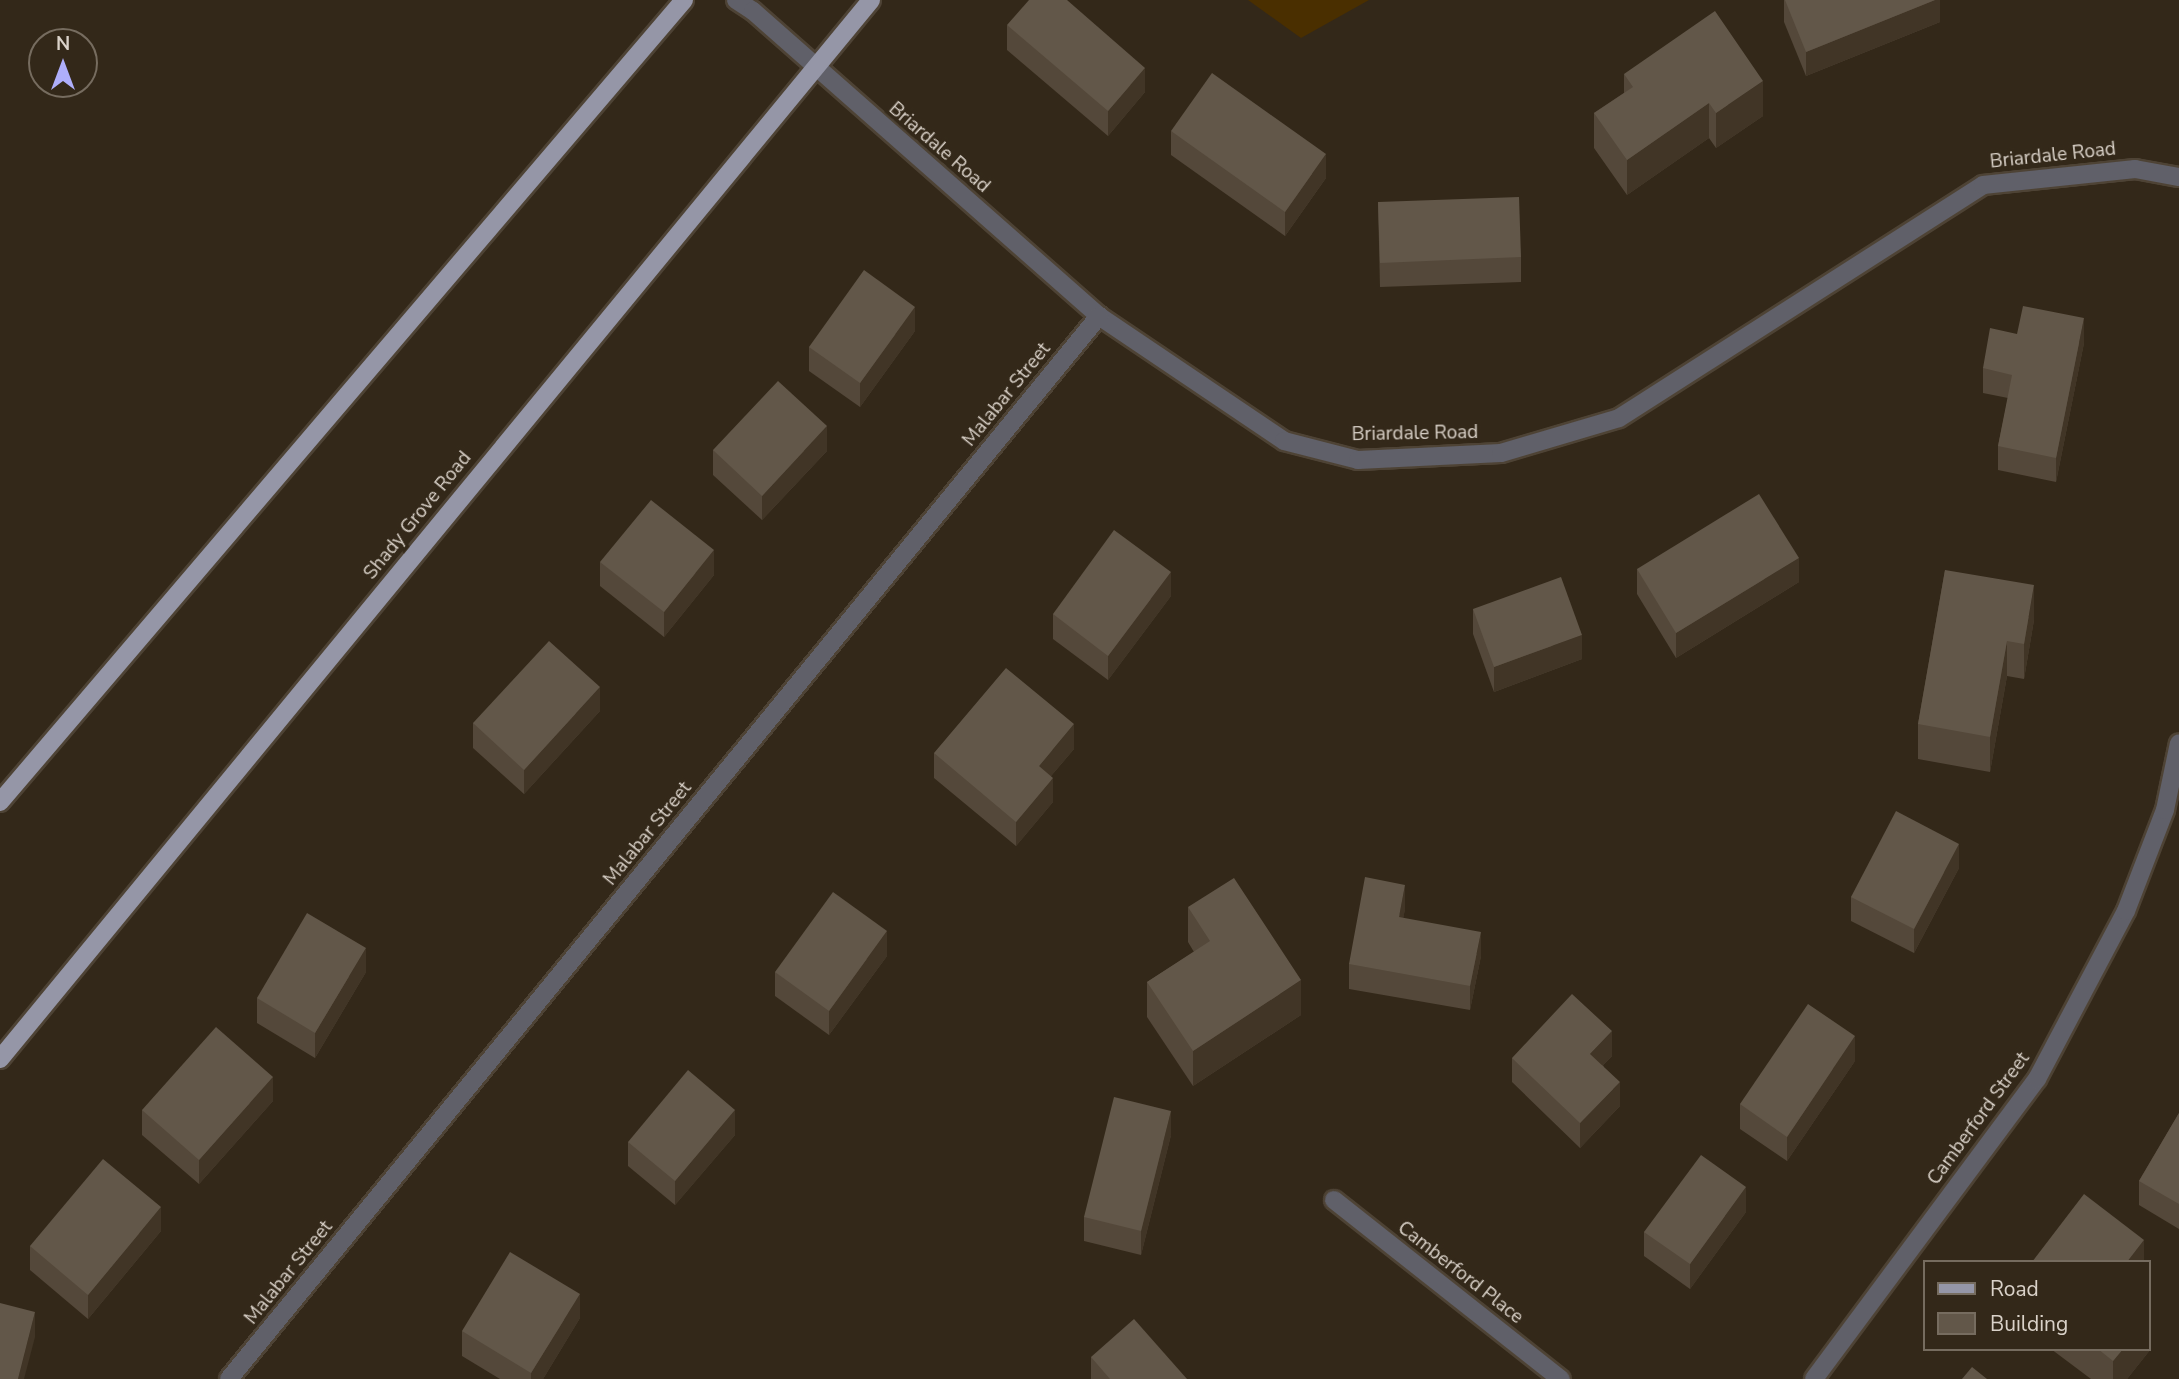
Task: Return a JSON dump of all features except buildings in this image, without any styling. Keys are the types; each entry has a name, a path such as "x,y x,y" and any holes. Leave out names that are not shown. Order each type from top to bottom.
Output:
{"main road":[{"path":"0,802 684,0"},
{"name":"Shady Grove Road","path":"0,1059 871,0"}],"street":[{"name":"Briardale Road","path":"736,0 753,11 1099,316 1284,441 1358,460 1501,453 1619,418 1983,185 2135,169 2179,177"},
{"name":"Malabar Street","path":"229,1379 1099,316"},
{"name":"Camberford Street","path":"1814,1379 2037,1079 2126,911 2165,810 2179,743"},
{"name":"Camberford Place","path":"1334,1200 1561,1379"}],"shaded area":[{"path":"1248,0 1369,0 1301,38"}]}
